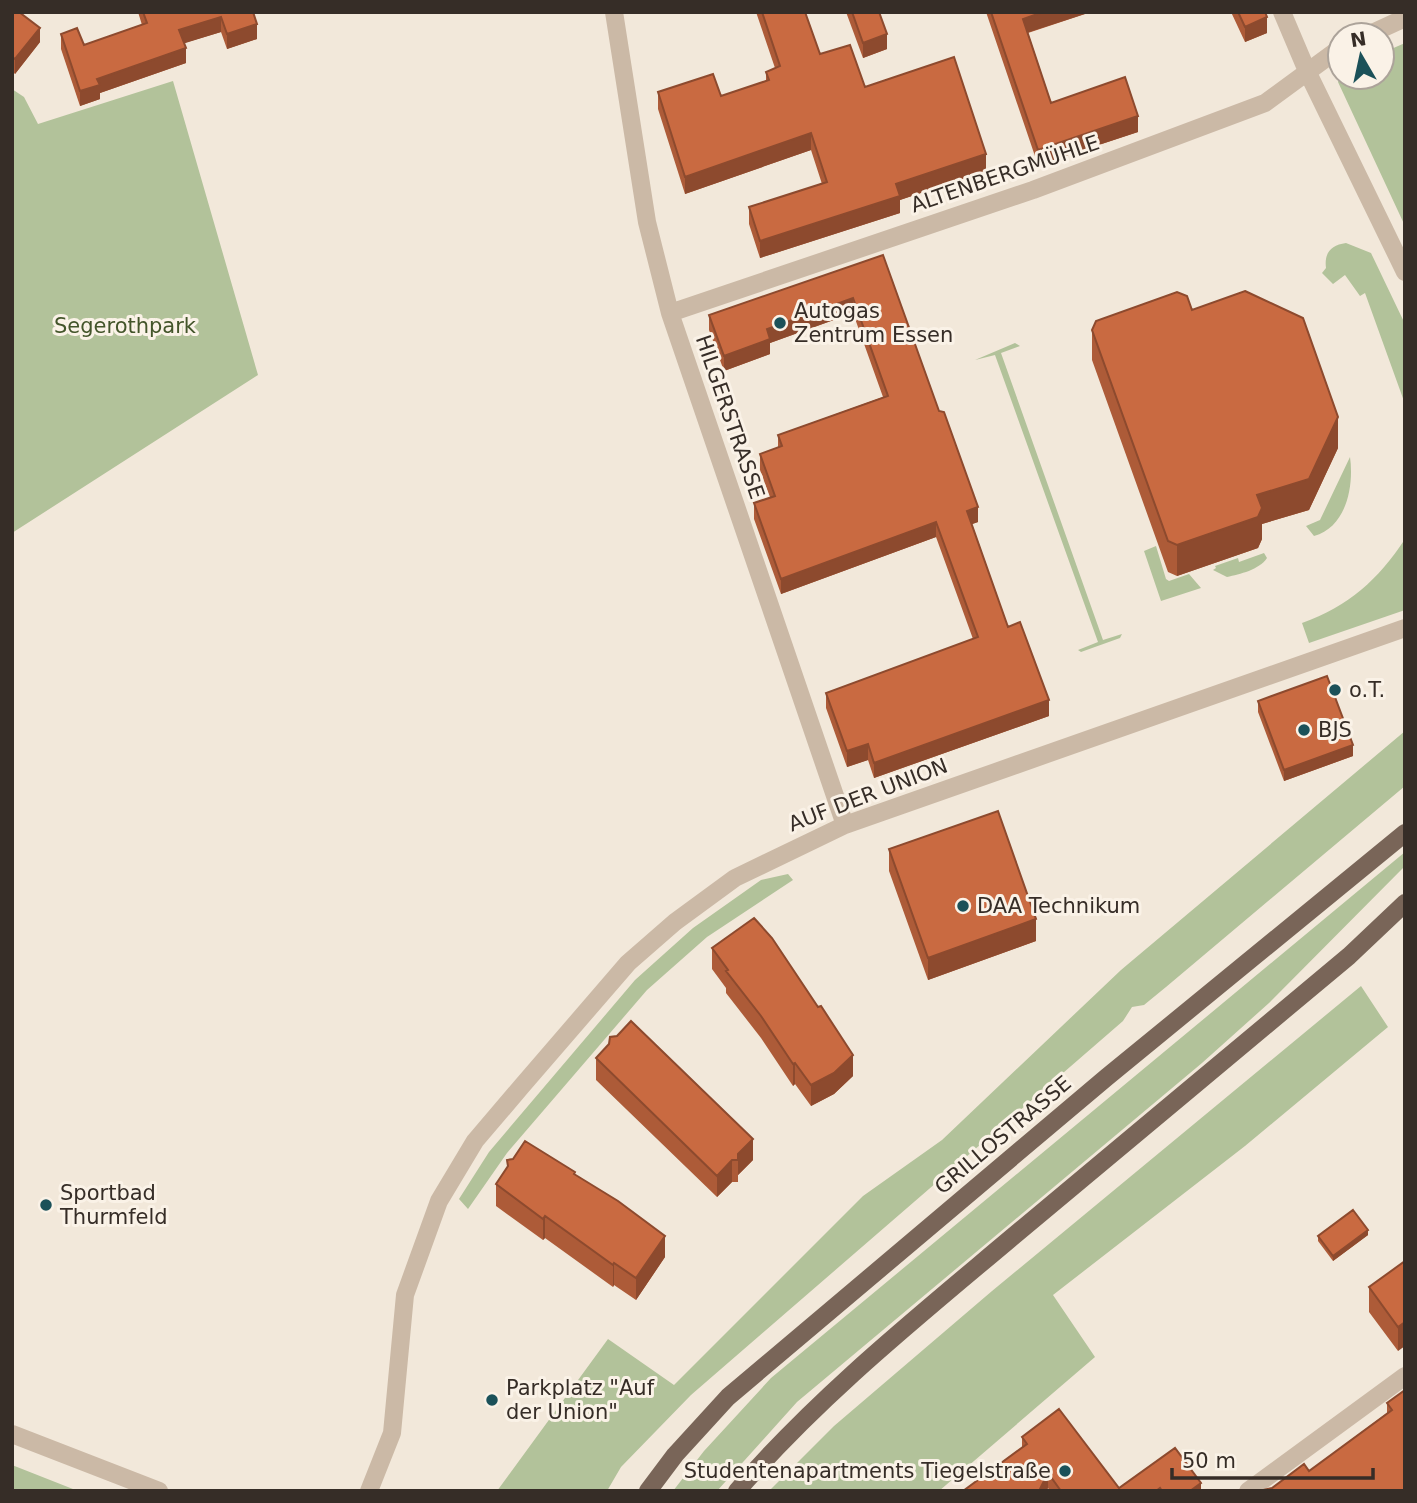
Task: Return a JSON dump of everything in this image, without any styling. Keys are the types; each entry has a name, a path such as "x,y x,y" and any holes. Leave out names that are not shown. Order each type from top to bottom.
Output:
{"main road":[{"name":"GRILLOSTRASSE","path":"648,1491 675,1455 728,1397 1075,1104 1405,833"},
{"path":"737,1491 814,1408 897,1334 1349,956 1405,903"}],"street":[{"name":"HILGERSTRASSE","path":"614,12 647,222 670,313 845,825"},
{"path":"1282,12 1307,71 1405,272"},
{"name":"ALTENBERGMÜHLE","path":"670,313 1033,190 1240,113 1265,103 1326,58"},
{"name":"AUF DER UNION","path":"369,1491 392,1433 398,1349 409,1283 439,1201 475,1141 628,963 674,922 736,878 845,825 1405,628"},
{"path":"1248,1491 1405,1376"},
{"path":"12,1434 159,1491"}],"green space":[{"path":"1405,43 1405,226 1342,91 1396,91 1396,47"},
{"name":"Segerothpark","path":"173,81 258,375 12,533 12,89 24,97 38,124"},
{"path":"1346,243 1371,253 1405,324 1405,404 1365,293 1360,296 1345,275 1333,284 1322,273 1330,251"},
{"path":"1015,343 1020,346 1001,353 1103,640 1122,634 1120,638 1081,652 1078,650 1098,642 995,355 975,360"},
{"path":"1350,457 1351,480 1346,504 1334,524 1314,536 1306,526 1320,520"},
{"path":"1405,539 1405,610 1309,643 1302,623 1334,608 1361,590 1384,567"},
{"path":"1156,546 1166,579 1169,581 1189,574 1201,588 1161,601 1144,551"},
{"path":"1264,553 1267,558 1264,562 1243,573 1227,577 1213,570 1215,566 1238,558 1239,562"},
{"path":"1405,731 1405,786 1144,1005 1132,1007 1123,1021 691,1395 621,1467 607,1491 497,1491 608,1339 674,1385 863,1196 942,1140 1121,970"},
{"path":"1405,852 1405,866 1269,1003 1202,1063 797,1402 717,1491 673,1491 704,1451 771,1378"},
{"path":"788,874 793,880 707,937 647,990 507,1153 468,1209 459,1199 489,1152 635,980 693,928 761,880"},
{"path":"1361,986 1388,1027 1245,1146 1053,1295 1095,1357 939,1491 769,1491 834,1426 992,1291"},
{"path":"12,1465 78,1491 12,1491"}],"building":[{"path":"12,12 19,12 40,28 15,59 12,57"},
{"path":"143,12 253,12 257,24 227,34 221,17 179,30 186,48 97,79 100,85 80,91 61,34 77,28 84,45 147,23"},
{"path":"762,12 805,12 820,54 850,45 865,87 954,57 986,154 896,184 900,196 760,241 749,207 827,182 811,133 685,177 658,92 713,74 721,96 769,80 766,72 780,66"},
{"path":"852,12 879,12 887,34 863,43"},
{"path":"991,12 1043,12 1023,19 1051,103 1125,77 1138,116 1038,150"},
{"path":"1238,12 1265,12 1267,17 1245,27"},
{"path":"883,255 939,411 944,412 978,507 967,511 1008,627 1020,622 1049,700 874,763 868,744 847,751 826,693 978,637 936,522 781,579 754,503 775,496 760,454 782,446 778,435 888,396 853,298 767,329 770,339 724,356 709,315"},
{"path":"1245,291 1303,318 1338,417 1309,479 1257,495 1262,508 1258,517 1177,545 1168,541 1092,330 1096,321 1177,292 1187,296 1192,310"},
{"name":"BJS","path":"1327,676 1353,745 1284,770 1258,701"},
{"name":"DAA Technikum","path":"998,811 1036,919 928,958 889,849"},
{"path":"754,918 772,938 853,1055 834,1073 811,1085 795,1063 793,1064 712,948"},
{"path":"631,1021 753,1139 738,1154 738,1160 732,1160 717,1176 596,1058 609,1044 610,1037 617,1036"},
{"path":"525,1141 618,1201 665,1236 636,1278 614,1263 613,1265 545,1216 543,1219 496,1184 508,1166 507,1160 513,1159"},
{"path":"1353,1210 1368,1230 1333,1256 1318,1236"},
{"path":"1405,1261 1405,1322 1398,1327 1369,1287"},
{"path":"1405,1390 1405,1491 1259,1491 1272,1488 1304,1464 1309,1471 1392,1410 1387,1403"},
{"path":"1059,1409 1119,1488 1175,1448 1201,1483 1190,1491 1162,1491 1160,1488 1156,1491 1061,1491 1048,1473 1039,1491 963,1491 1027,1444 1022,1437"}],"place":[{"name":"Autogas Zentrum Essen","path":"780,323"},
{"name":"o.T.","path":"1335,690"},
{"name":"BJS","path":"1304,730"},
{"name":"DAA Technikum","path":"963,906"},
{"name":"Sportbad Thurmfeld","path":"46,1205"},
{"name":"Parkplatz \"Auf der Union\"","path":"492,1400"},
{"name":"Studentenapartments Tiegelstraße","path":"1065,1471"}]}
